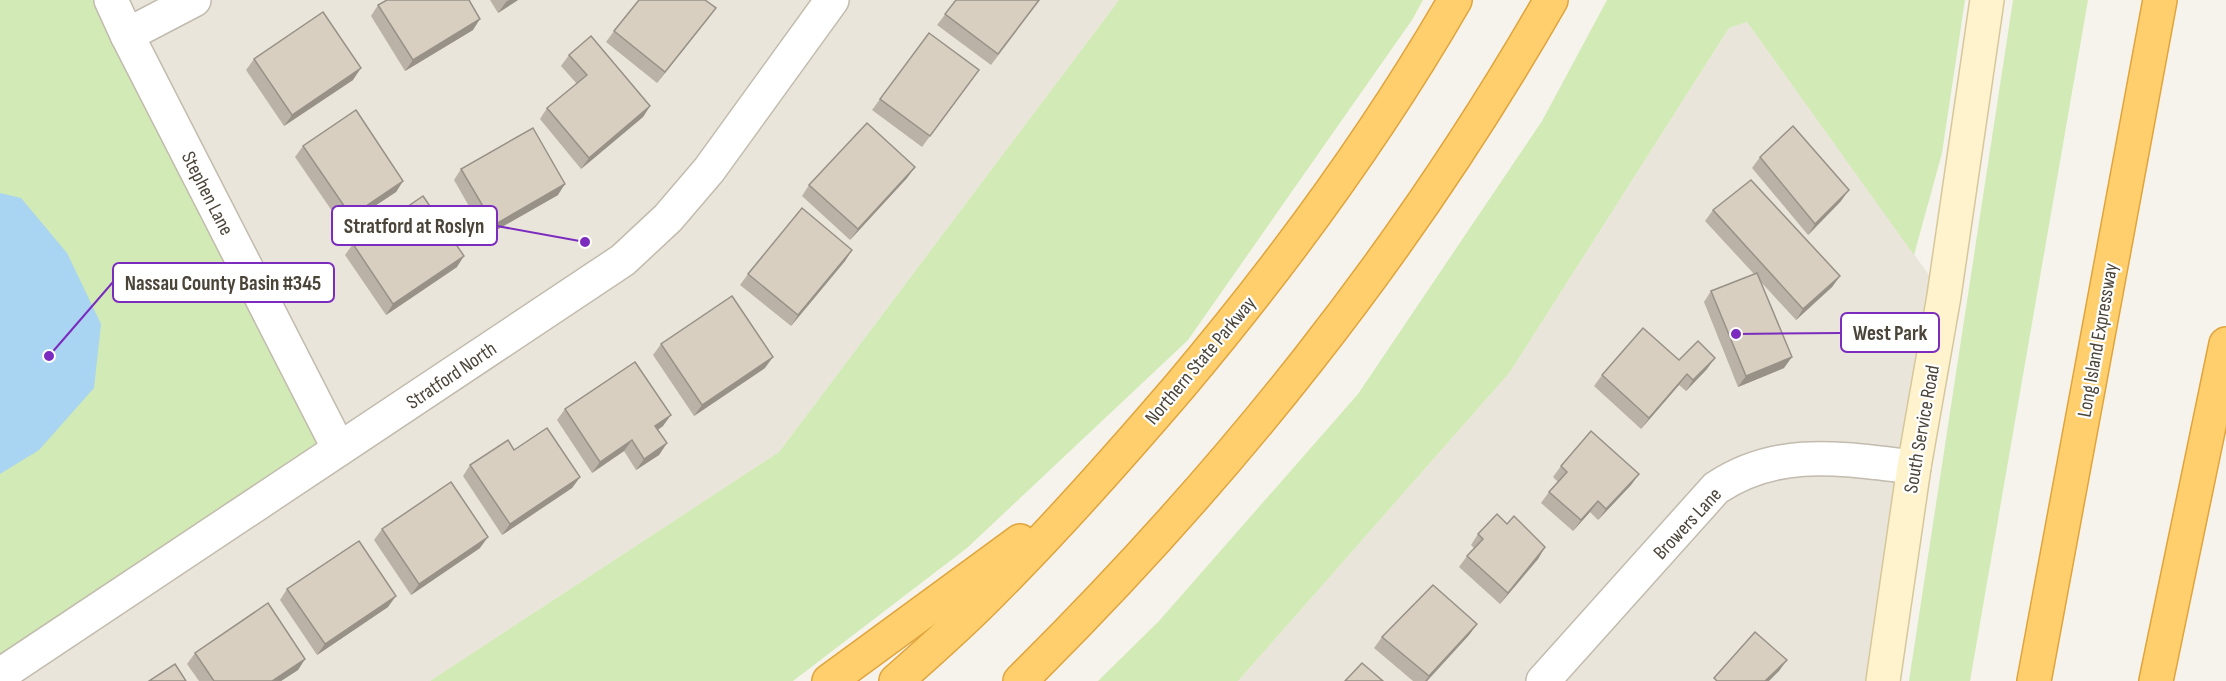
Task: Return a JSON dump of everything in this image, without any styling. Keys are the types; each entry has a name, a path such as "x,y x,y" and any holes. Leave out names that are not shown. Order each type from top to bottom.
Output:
{"highway":[{"name":"Northern State Parkway","path":"896,681 992,592 1087,493 1220,338 1304,229 1400,89 1455,0"},
{"path":"1020,681 1149,549 1239,446 1326,338 1369,282 1439,180 1501,85 1551,0"},
{"name":"Long Island Expressway","path":"2034,681 2160,0"},
{"path":"2156,681 2226,344"},
{"path":"829,681 1087,493"}],"main road":[{"name":"South Service Road","path":"1883,681 1914,467 1944,296 1987,0"}],"street":[{"name":"Stephen Lane","path":"111,0 339,449"},
{"path":"127,35 194,0"},
{"name":"Stratford North","path":"0,675 623,260 668,218 710,170 832,0"},
{"name":"Browers Lane","path":"1543,681 1716,488 1735,475 1780,461 1803,459 1840,459 1914,467"}],"shaded area":[{"path":"111,0 1119,0 779,452 430,681 0,681"},
{"path":"1747,22 1944,296 1883,681 1238,681 1510,372 1729,28"}],"green space":[{"path":"0,0 111,0 339,449 0,675"},
{"path":"1119,0 1423,0 1412,20 1188,340 967,548 793,681 430,681 779,452"},
{"path":"1607,0 1965,0 1942,153 1914,255 1747,22 1729,28 1510,372 1238,681 1098,681 1159,621 1358,394 1542,121"},
{"path":"2013,0 2088,0 1970,681 1909,681"}],"water":[{"path":"0,193 21,198 67,253 101,324 94,388 39,450 0,474"}],"building":[{"path":"387,0 469,0 480,19 413,60 378,5"},
{"path":"639,0 705,0 716,8 665,72 614,31"},
{"path":"956,0 1039,0 998,54 945,14"},
{"path":"323,12 361,68 292,115 254,59"},
{"path":"929,33 979,70 930,136 880,99"},
{"path":"591,36 650,106 589,158 547,108 587,75 569,55"},
{"path":"356,110 403,181 351,216 303,146"},
{"path":"867,123 915,167 858,229 809,185"},
{"path":"1793,126 1849,190 1815,224 1760,157"},
{"path":"533,128 565,184 494,225 461,169"},
{"path":"1751,180 1840,276 1803,309 1713,210"},
{"path":"423,196 464,256 393,304 353,244"},
{"path":"802,208 852,250 798,315 748,274"},
{"path":"1757,273 1792,357 1746,376 1711,291"},
{"path":"732,296 773,357 702,405 661,344"},
{"path":"1643,328 1679,360 1698,341 1715,358 1693,380 1687,374 1649,418 1602,375"},
{"path":"635,362 671,415 655,426 667,443 644,459 632,440 600,462 565,409"},
{"path":"547,428 580,477 510,524 470,465 508,440 514,450"},
{"path":"1591,431 1639,474 1606,509 1598,501 1581,520 1549,492 1567,472 1561,466"},
{"path":"451,482 488,537 419,584 382,529"},
{"path":"1497,514 1507,524 1514,516 1545,547 1508,593 1467,556 1483,539 1478,534"},
{"path":"359,541 396,596 325,644 287,589"},
{"path":"1433,585 1477,624 1429,676 1382,637"},
{"path":"268,603 305,659 272,681 214,681 195,653"},
{"path":"1755,632 1787,660 1765,681 1717,681 1714,678"},
{"path":"1362,663 1383,681 1345,681"},
{"path":"175,664 186,681 149,681"}],"place":[{"name":"Stratford at Roslyn","path":"585,242"},
{"name":"West Park","path":"1736,334"},
{"name":"Nassau County Basin #345","path":"49,356"}]}
